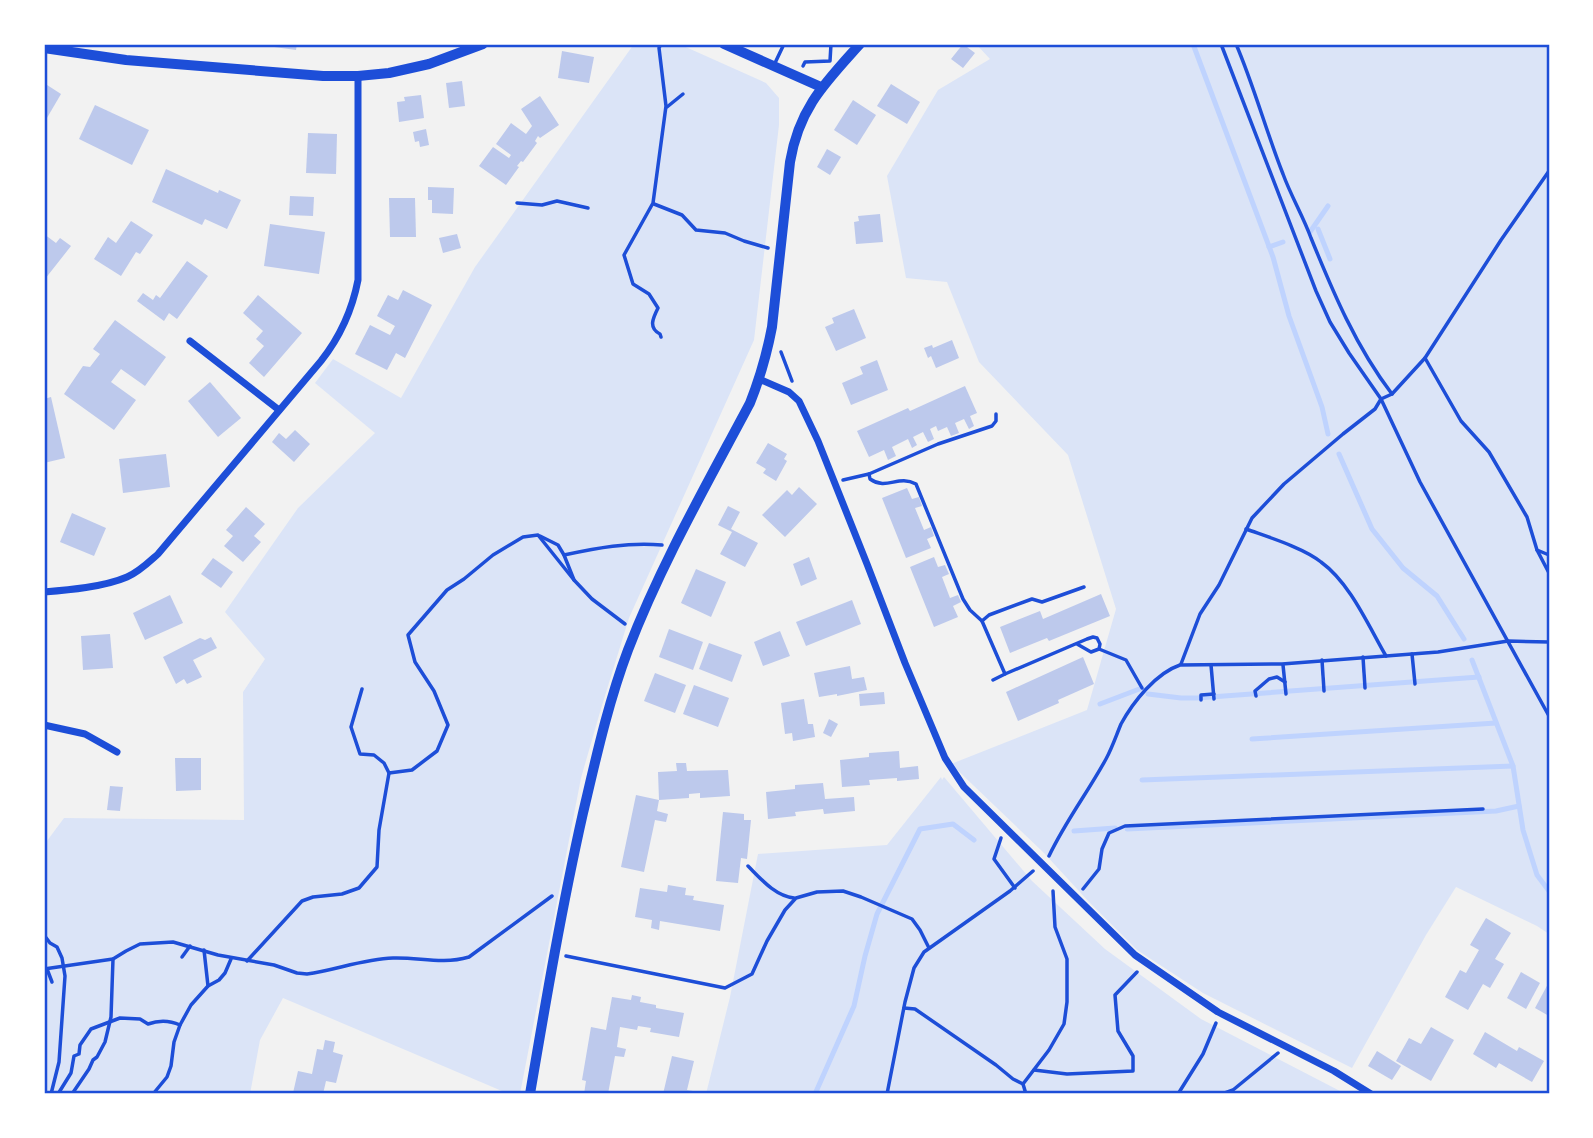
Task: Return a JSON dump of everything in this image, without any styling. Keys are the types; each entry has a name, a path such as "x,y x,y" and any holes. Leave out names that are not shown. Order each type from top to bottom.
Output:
{"street":[{"path":"44,48 126,60 310,76 358,76 389,73 429,64 483,44"},
{"path":"724,44 821,87"},
{"path":"530,1094 563,907 610,702 648,601 750,403 759,379 771,331 793,147 802,119 821,87 860,44"},
{"path":"44,592 117,580 136,572 158,554 332,347 340,334 356,292 359,270 358,76"},
{"path":"190,341 279,410"},
{"path":"759,379 789,392 799,401 945,758 964,787 1135,955 1218,1012 1334,1071 1371,1094"},
{"path":"44,725 85,734 117,752"}],"lane":[{"path":"774,65 784,44"}],"path":[{"path":"661,44 659,48 666,108 653,203 624,255 633,284 649,294 658,308 652,327 661,337"},
{"path":"805,62 830,61 831,44"},
{"path":"1221,44 1330,322 1381,400 1420,482 1549,716"},
{"path":"1236,44 1284,177 1335,297 1358,341 1392,394"},
{"path":"666,108 683,94"},
{"path":"1180,665 1200,614 1219,585 1252,518 1284,484 1375,409 1381,400 1392,394 1425,358 1549,172"},
{"path":"517,203 542,205 557,201 588,208"},
{"path":"653,203 682,215 696,230 724,233 744,242 770,248"},
{"path":"771,331 799,401"},
{"path":"1425,358 1461,421 1489,452 1527,517 1537,550 1549,573"},
{"path":"834,482 869,474 938,444 992,426 996,421 996,414"},
{"path":"869,474 870,479 879,484 909,480 916,484 963,599 982,621 1005,674"},
{"path":"1246,529 1294,547 1321,561 1345,585 1386,656"},
{"path":"538,536 592,599 636,632"},
{"path":"389,773 411,770 438,751 448,725 434,691 415,662 408,635 447,590 493,555 523,537 538,536 558,545 573,580"},
{"path":"564,555 604,546 638,544 675,547"},
{"path":"1537,550 1549,555"},
{"path":"982,621 989,615 1032,600 1042,602 1084,587"},
{"path":"993,680 1093,637 1100,643 1099,649"},
{"path":"1047,859 1106,759 1122,722 1135,703 1168,669 1180,665 1282,664 1412,654 1508,641 1549,642"},
{"path":"1077,643 1091,652 1099,649 1126,660 1142,688"},
{"path":"1412,654 1415,682"},
{"path":"1363,657 1365,686"},
{"path":"1322,660 1324,689"},
{"path":"1201,698 1214,697 1212,664"},
{"path":"1282,664 1286,691"},
{"path":"1255,694 1269,679 1277,677 1285,682"},
{"path":"247,961 302,901 359,888 377,867 379,830 389,773 384,763 374,755 360,754 351,727 362,689"},
{"path":"1076,898 1099,869 1102,849 1109,833 1125,826 1483,809"},
{"path":"1002,838 994,859 1015,887"},
{"path":"748,866 775,892 789,898 817,892 843,891 912,919 929,948"},
{"path":"887,1094 914,968 929,948 1015,887 1033,871"},
{"path":"1023,1084 1049,1050 1064,1024 1068,1002 1068,959 1055,928 1053,891"},
{"path":"52,982 45,969 113,959 140,944 173,942 307,974 376,959 456,961 469,957 557,893"},
{"path":"783,895 786,900 785,910"},
{"path":"564,955 725,988 752,974 767,941 785,910 796,898"},
{"path":"44,935 57,947 65,976 60,1053 47,1093"},
{"path":"183,957 190,946"},
{"path":"204,950 208,986"},
{"path":"153,1094 167,1077 174,1042 191,1005 208,986 225,973 231,958"},
{"path":"72,1094 105,1042 110,1022 113,959"},
{"path":"1034,1070 1067,1074 1133,1071 1133,1056 1118,1031 1115,995 1139,970"},
{"path":"904,1008 915,1010 1023,1084 1026,1094"},
{"path":"58,1094 71,1073 74,1056 79,1054 80,1045 91,1029 120,1018 140,1019 148,1024 167,1021 180,1025"},
{"path":"1178,1094 1203,1054 1217,1021"},
{"path":"1222,1094 1233,1090 1283,1046"}],"shaded area":[{"path":"634,44 679,44 766,83 779,98 779,125 754,340 629,618 581,778 520,1094 509,1094 283,998 260,1040 250,1094 44,1094 44,845 64,818 244,820 243,692 265,659 225,612 298,508 375,433 315,383 333,359 401,398 475,267"},
{"path":"976,44 1549,44 1549,934 1456,887 1352,1068 1203,993 1137,950 1044,853 951,764 1087,710 1116,609 1068,455 979,362 947,282 906,278 887,176 938,90 990,59"},
{"path":"941,777 942,780 944,777 1032,881 1105,949 1201,1019 1344,1094 706,1094 730,997 758,854 887,845"}],"building":[{"path":"267,44 297,44 296,50"},
{"path":"963,44 975,53 963,68 951,59"},
{"path":"562,51 594,57 589,83 558,78"},
{"path":"462,81 465,106 449,108 446,83"},
{"path":"44,83 61,94 44,123"},
{"path":"891,84 920,102 907,124 877,106"},
{"path":"421,95 424,118 399,122 397,102 405,101 404,97"},
{"path":"540,96 559,125 540,138 538,136 535,141 537,143 517,166 519,167 506,185 479,166 493,147 509,158 511,155 496,144 511,123 526,134 532,126 521,109"},
{"path":"853,100 876,115 857,145 834,130"},
{"path":"95,105 149,130 132,165 79,139"},
{"path":"426,129 429,145 420,147 419,141 415,142 413,132"},
{"path":"308,133 337,134 336,174 306,173"},
{"path":"827,149 841,157 830,175 817,167"},
{"path":"166,169 218,193 219,190 241,200 227,229 205,219 202,225 152,202"},
{"path":"428,187 454,188 453,214 432,213"},
{"path":"290,196 314,197 313,216 289,215"},
{"path":"389,198 415,198 416,237 390,237"},
{"path":"880,214 883,242 856,244 854,222 859,221 858,216"},
{"path":"131,221 153,235 140,254 136,252 121,276 94,259 108,237 116,243"},
{"path":"270,224 325,232 319,274 264,266"},
{"path":"44,234 56,243 60,238 71,246 45,279 44,278"},
{"path":"457,234 461,248 443,253 439,238"},
{"path":"187,261 208,276 177,319 169,313 164,321 137,301 143,293 153,300 156,295 160,298"},
{"path":"403,290 432,305 405,358 396,353 387,370 355,354 370,325 390,335 395,326 377,316 388,295 398,300"},
{"path":"258,295 302,333 264,377 249,363 264,346 256,339 263,331 243,313"},
{"path":"854,309 866,338 836,351 825,327 834,323 832,318"},
{"path":"115,320 166,357 145,386 121,369 111,382 136,400 114,430 64,394 83,366 90,367 100,354 93,349"},
{"path":"952,340 959,358 936,368 924,348 932,345 933,348"},
{"path":"877,360 888,390 851,405 842,383 863,374 860,367"},
{"path":"210,382 241,418 218,437 188,401"},
{"path":"965,386 977,413 970,416 974,426 969,429 964,419 955,423 959,433 951,436 947,427 938,431 936,426 930,429 934,439 928,442 923,432 913,437 917,445 912,448 908,439 892,447 896,456 888,460 884,450 869,457 857,431"},
{"path":"51,397 65,458 44,463 44,399"},
{"path":"295,430 310,444 294,462 272,442 279,433 286,439"},
{"path":"768,443 787,454 784,459 787,461 776,481 763,473 766,469 756,463"},
{"path":"166,454 170,487 123,493 119,459"},
{"path":"799,487 817,504 785,537 762,515 787,490 792,495"},
{"path":"907,488 912,499 919,497 922,506 915,508 924,530 931,527 934,536 927,539 931,548 906,558 882,498"},
{"path":"728,506 740,512 731,529 758,543 745,567 720,554 732,532 718,525"},
{"path":"246,507 265,524 254,536 261,542 243,562 224,546 233,536 226,530"},
{"path":"72,513 106,528 94,556 60,542"},
{"path":"809,557 817,579 801,586 793,564"},
{"path":"934,557 938,567 945,565 949,574 942,577 950,598 958,595 961,602 953,606 958,617 934,627 910,567"},
{"path":"213,558 233,572 221,588 201,574"},
{"path":"696,569 726,582 711,617 681,603"},
{"path":"1101,594 1110,616 1049,641 1047,638 1010,653 1000,627 1040,611 1043,619"},
{"path":"170,595 183,623 145,640 133,613"},
{"path":"852,600 861,624 806,646 796,622"},
{"path":"669,629 703,642 693,670 659,657"},
{"path":"780,631 790,656 763,666 754,642"},
{"path":"110,634 113,668 83,670 81,636"},
{"path":"211,637 217,648 193,660 202,677 187,684 184,679 176,684 163,657 200,638 205,640"},
{"path":"709,643 742,655 732,682 699,669"},
{"path":"1083,657 1094,684 1018,721 1006,692"},
{"path":"850,666 852,679 864,677 867,690 819,697 814,673"},
{"path":"655,673 686,685 675,713 644,701"},
{"path":"694,685 729,698 718,727 683,714"},
{"path":"884,692 885,704 860,706 859,694"},
{"path":"804,699 808,724 813,724 815,737 793,741 792,733 785,734 781,703"},
{"path":"829,719 838,724 831,737 823,733"},
{"path":"899,751 900,768 918,766 919,779 869,780 870,785 842,787 840,760 869,757 869,753"},
{"path":"175,758 201,758 201,790 176,791"},
{"path":"676,763 686,763 687,771 728,770 730,796 700,798 700,793 689,794 689,798 659,800 658,772 677,771"},
{"path":"823,783 825,799 854,797 855,811 824,814 823,809 768,819 766,792 795,789 795,785"},
{"path":"110,786 123,787 120,811 107,810"},
{"path":"636,795 659,800 657,811 668,814 666,822 655,820 644,872 621,867"},
{"path":"723,812 744,814 744,820 751,820 747,859 741,858 738,883 716,881"},
{"path":"668,885 686,888 685,895 694,896 693,900 724,905 720,931 660,921 659,930 651,928 652,920 635,917 640,888 667,892"},
{"path":"1486,918 1511,933 1495,959 1504,964 1490,988 1483,984 1468,1010 1445,997 1460,970 1466,973 1479,950 1470,945"},
{"path":"1521,972 1540,983 1526,1009 1507,998"},
{"path":"1549,982 1549,1016 1535,1008"},
{"path":"632,995 641,997 640,1002 656,1005 656,1008 684,1013 679,1037 650,1032 651,1028 638,1026 637,1030 620,1027 617,1047 626,1049 624,1057 615,1056 608,1094 584,1094 586,1081 582,1080 591,1027 606,1030 612,997 631,1000"},
{"path":"1431,1027 1454,1040 1431,1081 1396,1061 1409,1038 1421,1044"},
{"path":"1485,1032 1517,1051 1519,1047 1544,1061 1532,1082 1499,1063 1496,1068 1473,1054"},
{"path":"325,1040 335,1042 333,1052 343,1055 336,1083 326,1081 323,1094 293,1093 298,1071 312,1074 317,1049 323,1050"},
{"path":"1377,1051 1401,1066 1392,1080 1368,1066"},
{"path":"672,1056 694,1061 687,1090 693,1091 692,1094 663,1094"}],"waterway":[{"path":"1193,44 1273,257 1289,316 1322,407 1328,434"},
{"path":"1310,232 1328,206"},
{"path":"1318,229 1330,259"},
{"path":"1269,247 1283,242"},
{"path":"1339,454 1372,529 1403,568 1437,596 1464,639"},
{"path":"1472,660 1513,766 1523,830 1537,875 1549,891"},
{"path":"1148,694 1197,698 1479,677"},
{"path":"1100,704 1142,688"},
{"path":"1252,739 1496,723"},
{"path":"1142,780 1513,766"},
{"path":"1127,829 1496,811 1519,806"},
{"path":"815,1094 854,1006 877,914 920,829 953,824 974,840"},
{"path":"1074,831 1115,828"}]}
